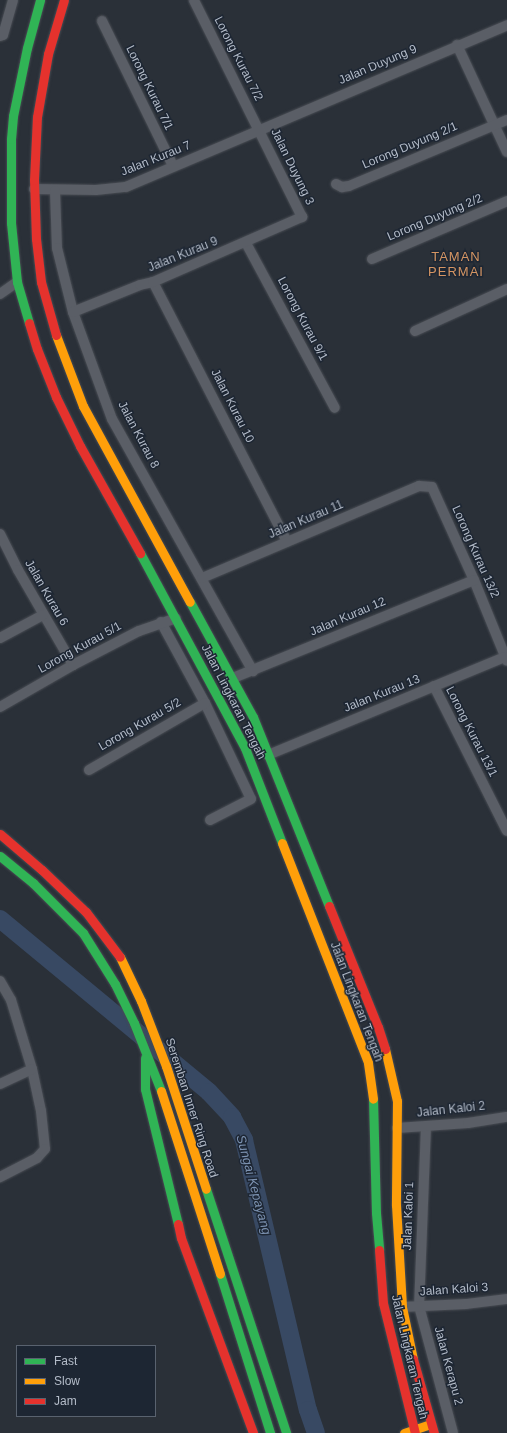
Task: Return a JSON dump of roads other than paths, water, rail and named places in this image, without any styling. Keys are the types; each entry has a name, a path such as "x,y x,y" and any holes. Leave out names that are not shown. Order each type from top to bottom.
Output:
{"street":[{"path":"1,36 13,0"},
{"name":"Jalan Lingkaran Tengah","path":"40,0 27,48 13,116 12,223 17,282 37,349 56,397 88,460 176,618 245,748 368,1063 375,1116 376,1213 383,1303 415,1431"},
{"name":"Jalan Lingkaran Tengah","path":"64,0 59,13 41,86 37,117 34,189 36,239 41,282 59,344 83,406 253,716 378,1027 390,1064 395,1094 397,1128 396,1205 402,1307 412,1360 432,1428"},
{"name":"Lorong Kurau 7/2","path":"194,0 259,129"},
{"name":"Lorong Kurau 7/1","path":"102,21 173,166"},
{"name":"Jalan Duyung 9","path":"259,129 507,25"},
{"path":"457,45 507,152"},
{"path":"494,125 507,120"},
{"name":"Lorong Duyung 2/1","path":"336,184 342,187 349,186 494,125"},
{"name":"Jalan Kurau 7","path":"34,189 55,191 96,190 126,186 259,129"},
{"name":"Jalan Duyung 3","path":"259,129 302,217"},
{"name":"Jalan Kurau 8","path":"55,191 57,248 73,312 112,419 253,671"},
{"name":"Lorong Duyung 2/2","path":"372,259 507,201"},
{"name":"Jalan Kurau 9","path":"73,312 153,282 246,243 302,217"},
{"name":"Lorong Kurau 9/1","path":"246,243 335,408"},
{"path":"0,294 17,282"},
{"name":"Jalan Kurau 10","path":"153,282 287,542"},
{"path":"415,331 507,289"},
{"name":"Jalan Kurau 11","path":"202,578 419,486"},
{"name":"Lorong Kurau 13/2","path":"419,486 432,487 474,580 506,659"},
{"name":"Jalan Kurau 6","path":"0,534 43,615 73,665"},
{"name":"Jalan Kurau 12","path":"233,678 474,580"},
{"path":"0,638 43,615"},
{"name":"Lorong Kurau 5/1","path":"0,707 73,665 139,631 160,622 176,618"},
{"path":"160,622 205,703 251,799 210,820"},
{"name":"Jalan Kurau 13","path":"268,755 434,686 506,659"},
{"name":"Lorong Kurau 13/1","path":"434,686 507,832"},
{"name":"Lorong Kurau 5/2","path":"89,770 205,703"},
{"name":"Seremban Inner Ring Road","path":"0,834 86,912 119,955 141,1001 166,1066 286,1433"},
{"name":"Seremban Inner Ring Road","path":"0,856 32,883 82,933 115,984 145,1048 165,1100 270,1433"},
{"path":"0,1177 37,1158 45,1149 41,1111 32,1069 12,1000 1,984"},
{"path":"145,1048 145,1089 181,1238 253,1433"},
{"path":"368,1063 379,1083 383,1105"},
{"path":"0,1084 32,1069"},
{"path":"387,1116 390,1123 397,1128 391,1132 387,1138"},
{"name":"Jalan Kaloi 2","path":"397,1128 468,1123 507,1116"},
{"name":"Jalan Kaloi 1","path":"419,1306 426,1126"},
{"path":"376,1213 383,1201 385,1172"},
{"name":"Jalan Kaloi 3","path":"402,1307 466,1304 507,1299"},
{"name":"Jalan Kerapu 2","path":"419,1306 453,1433"},
{"path":"404,1433 432,1428"}],"waterway":[{"name":"Sungai Kepayang","path":"0,919 209,1092 232,1117 244,1140 308,1410 316,1433"}],"district":[{"name":"TAMAN PERMAI","path":"456,266"}]}
